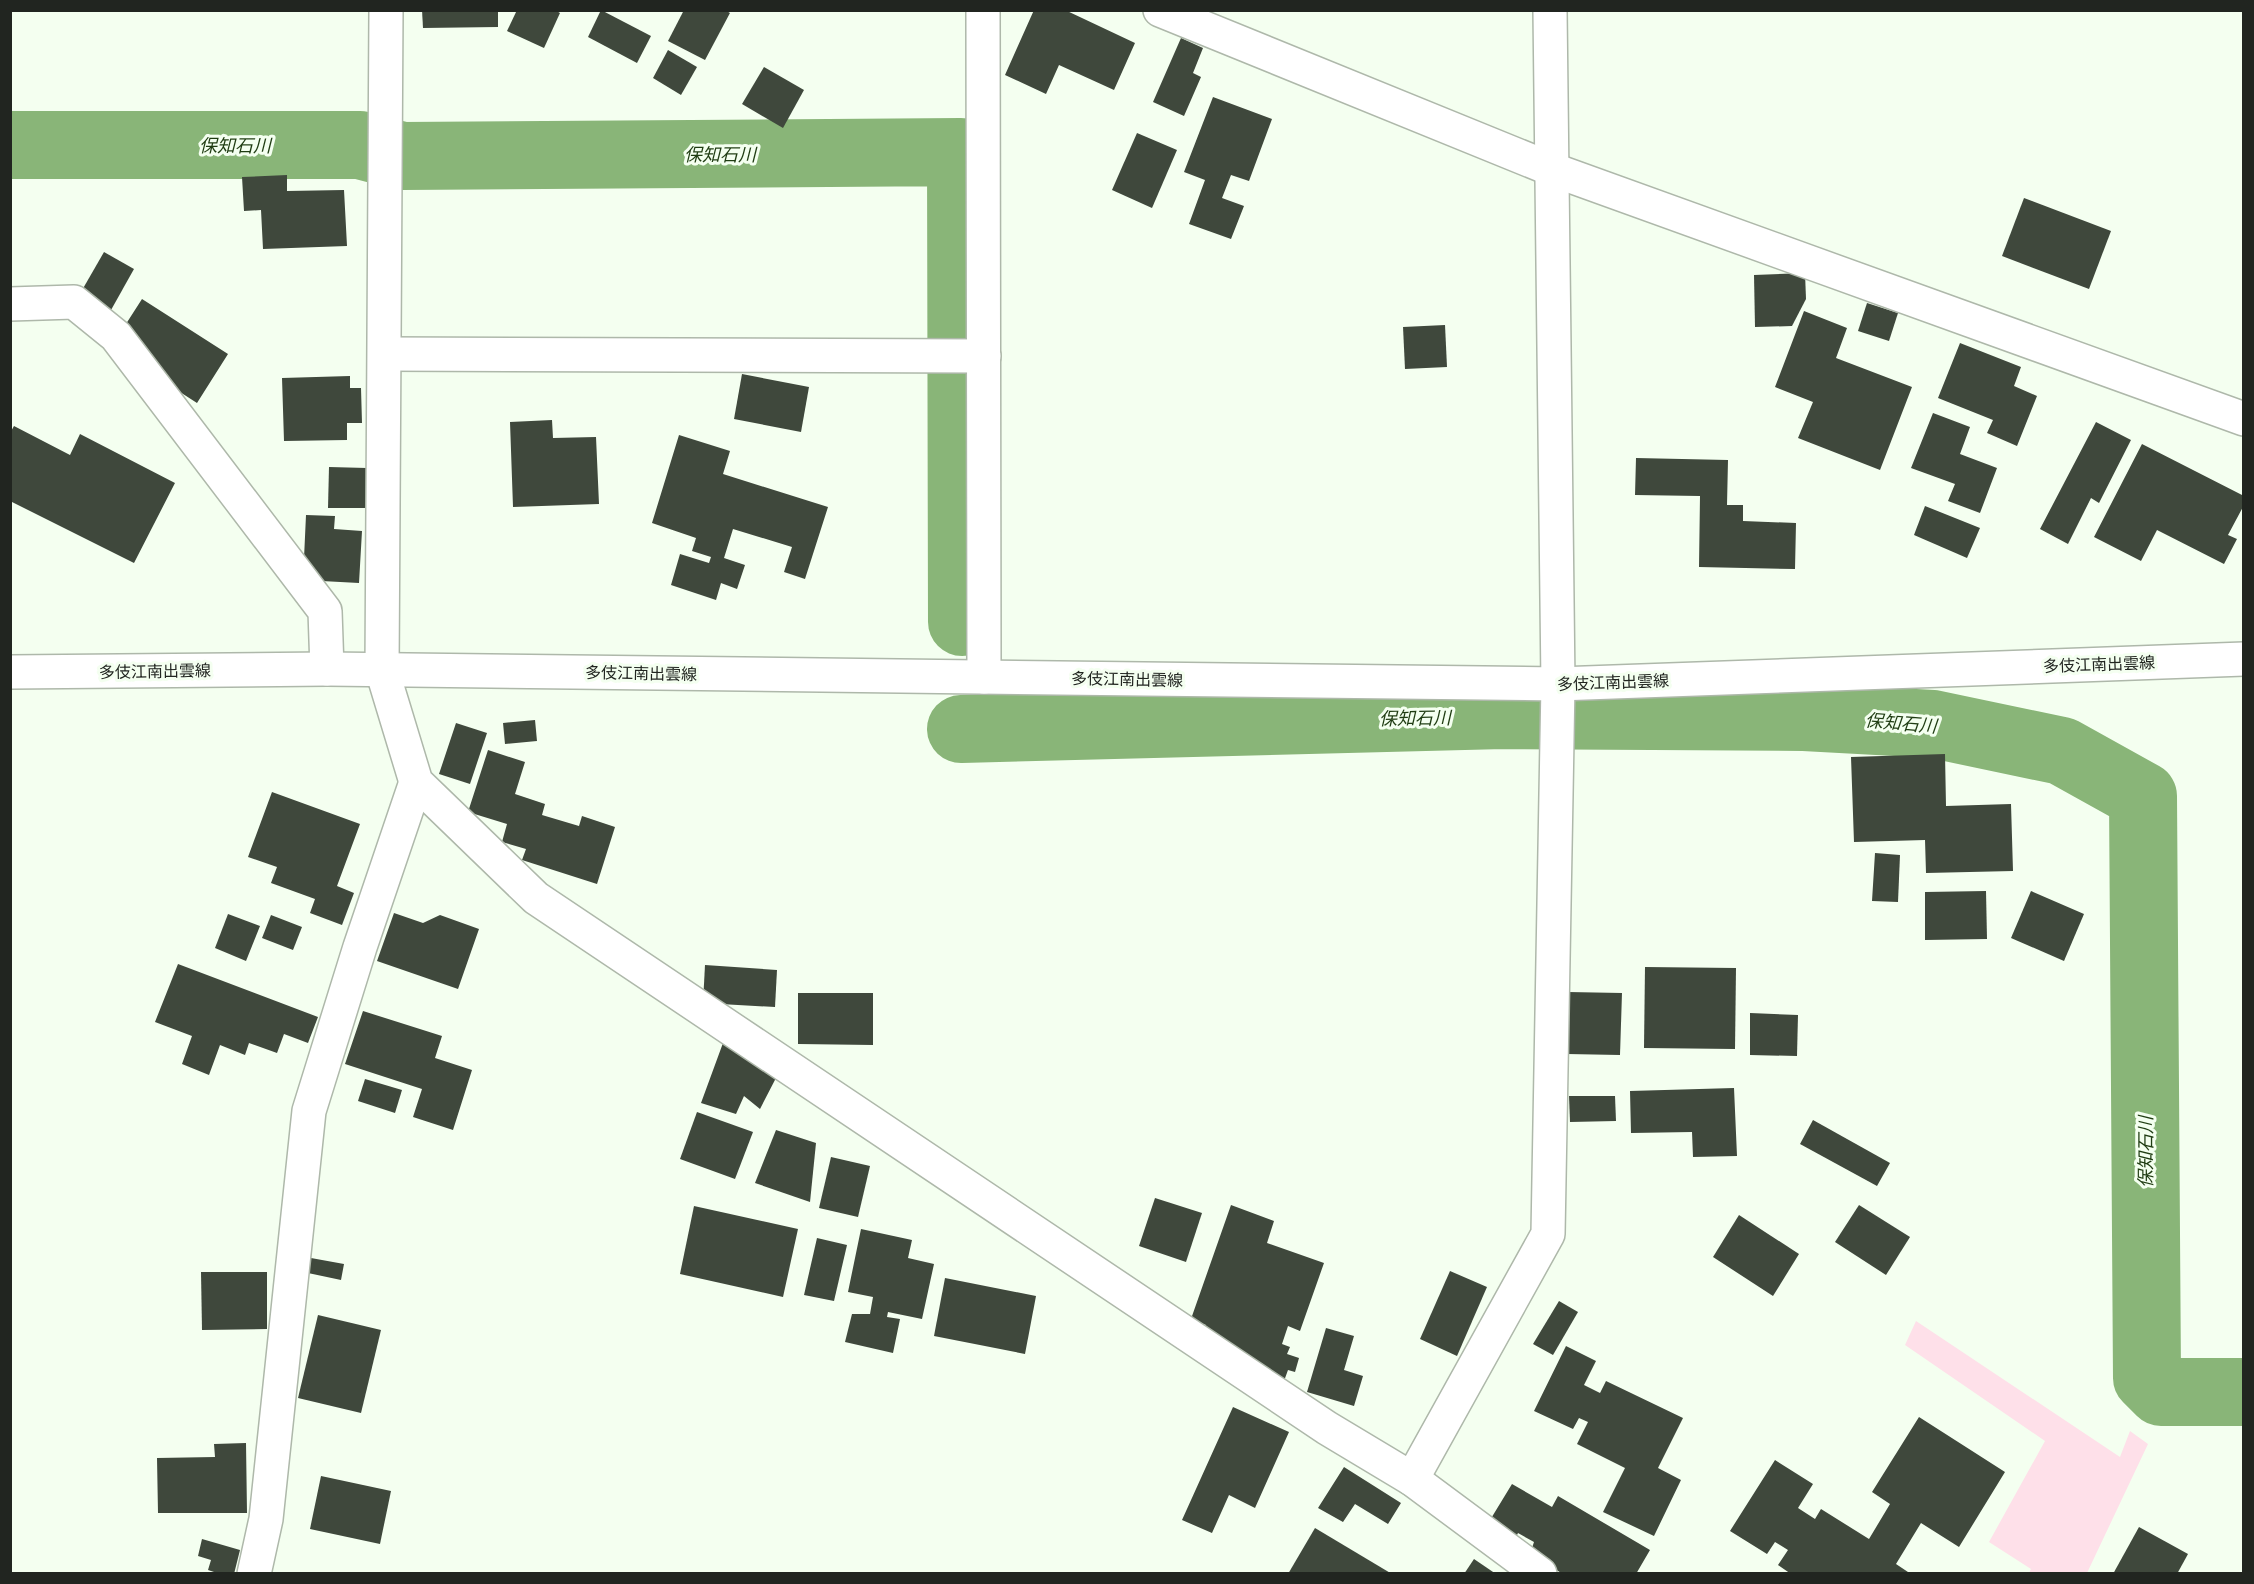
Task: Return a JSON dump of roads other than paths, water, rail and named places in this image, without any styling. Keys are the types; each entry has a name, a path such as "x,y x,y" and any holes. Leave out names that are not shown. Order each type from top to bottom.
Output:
{"street":[{"path":"386,10 382,670 416,782 537,898 1327,1428 1412,1479 1540,1574"},
{"path":"983,10 984,677"},
{"path":"1160,10 1551,170 2244,419"},
{"path":"1412,1479 1548,1234 1558,684 1550,10"},
{"path":"10,304 74,302 116,336 325,611 327,669"},
{"path":"385,354 984,356"},
{"name":"多伎江南出雲線","path":"10,672 327,669 1558,684 2244,659"},
{"path":"254,1574 266,1519 309,1111 360,947 416,782"}],"waterway":[{"name":"保知石川","path":"10,145 360,145 402,156 961,152 962,622"},
{"name":"保知石川","path":"961,729 1503,715 1804,717 1933,724 2062,751 2143,796 2147,1378 2161,1392 2244,1392"}]}
